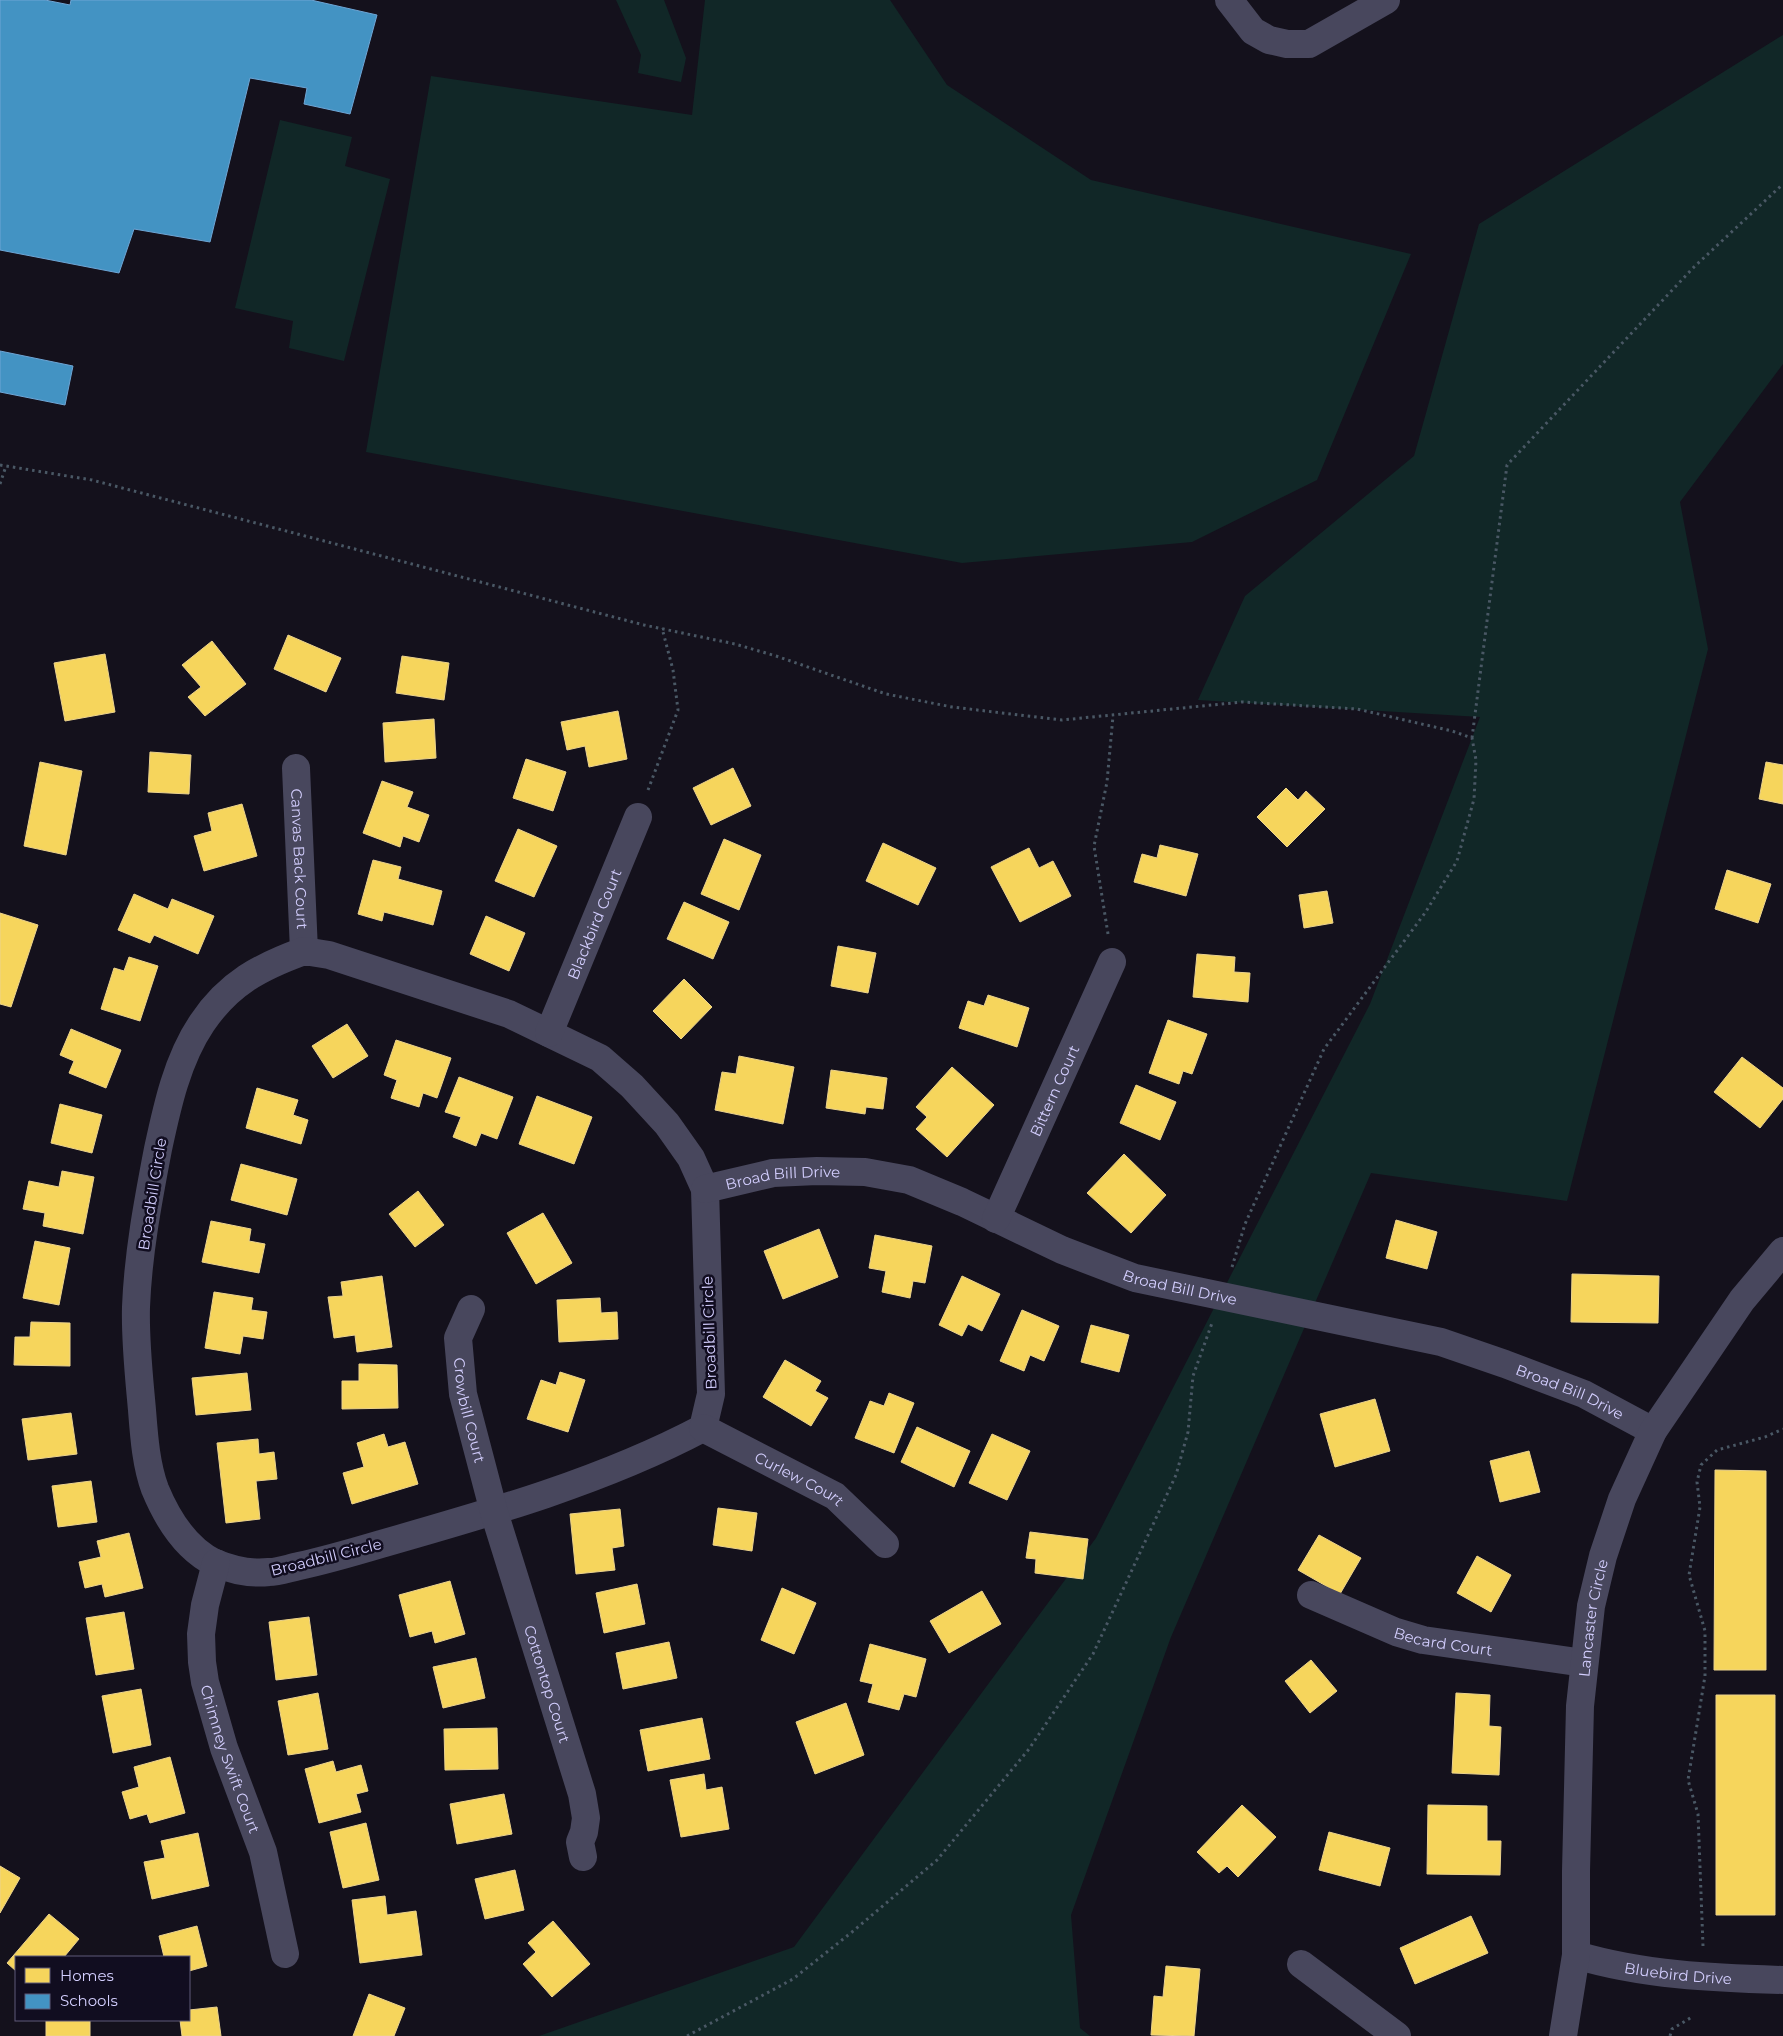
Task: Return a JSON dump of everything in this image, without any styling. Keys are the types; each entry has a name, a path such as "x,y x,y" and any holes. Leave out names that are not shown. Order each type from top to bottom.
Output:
{"street":[{"path":"1229,0 1253,31 1269,40 1287,44 1309,44 1386,0"},
{"name":"Canvas Back Court","path":"296,768 304,951"},
{"name":"Blackbird Court","path":"549,1033 638,817"},
{"name":"Broadbill Circle","path":"304,951 329,955 509,1014 549,1033 600,1058 632,1086 668,1124 691,1158 705,1190 711,1394 703,1428 661,1449 494,1512 318,1562 270,1572 239,1571 216,1563 196,1552 176,1528 155,1488 145,1444 138,1367 136,1307 145,1213 165,1116 183,1058 201,1024 220,1000 238,982 258,970 304,951"},
{"name":"Bittern Court","path":"996,1220 1112,962"},
{"name":"Broad Bill Drive","path":"705,1190 773,1173 865,1172 909,1180 962,1202 996,1220 1062,1250 1135,1278 1441,1342 1584,1394 1653,1432"},
{"name":"Lancaster Circle","path":"1562,2036 1576,1955 1580,1706 1591,1606 1603,1556 1622,1499 1653,1432 1742,1300 1783,1250"},
{"name":"Crowbill Court","path":"471,1310 458,1338 460,1368 463,1394 494,1512"},
{"name":"Curlew Court","path":"703,1428 835,1496 885,1544"},
{"name":"Cottontop Court","path":"494,1512 582,1794 586,1818 580,1842 583,1856"},
{"name":"Chimney Swift Court","path":"216,1563 205,1605 201,1634 205,1682 224,1748 263,1852 285,1954"},
{"name":"Becard Court","path":"1311,1595 1396,1632 1423,1640 1584,1663"},
{"name":"Bluebird Drive","path":"1576,1955 1607,1964 1704,1977 1783,1980"},
{"path":"1300,1964 1397,2036"}],"path":[{"path":"687,2036 793,1978 852,1932 937,1860 1029,1749 1093,1654 1176,1476 1188,1432 1193,1376 1222,1297 1245,1224 1324,1049 1425,913 1457,861 1474,799 1476,760 1472,738 1507,465 1694,267 1783,184"},
{"path":"0,465 92,480 644,625 743,646 886,694 933,704 1062,720 1242,702 1347,708 1452,730 1472,738"},
{"path":"0,484 6,466"},
{"path":"638,817 678,710 673,670 662,628"},
{"path":"1112,962 1094,846 1107,782 1114,716"},
{"path":"1704,1977 1698,1814 1688,1780 1705,1676 1705,1631 1689,1575 1700,1507 1697,1482 1702,1465 1717,1450 1765,1437 1783,1429"},
{"path":"1670,2036 1672,2029 1692,2017"}],"green space":[{"path":"616,0 664,0 686,58 681,82 638,73 641,55"},
{"path":"705,0 890,0 947,85 1091,180 1411,254 1317,480 1192,542 962,563 366,452 431,76 692,115"},
{"path":"1783,35 1783,364 1680,502 1708,649 1567,1201 1371,1173 1171,1637 1071,1915 1080,2028 1090,2036 539,2036 794,1947 1096,1538 1370,1004 1480,717 1198,700 1245,596 1414,456 1479,224"},
{"path":"280,120 352,137 345,166 390,179 344,361 289,348 293,321 235,308"}],"building: Homes":[{"path":"288,635 341,658 326,692 274,669"},
{"path":"212,641 246,684 205,716 188,697 201,687 182,665"},
{"path":"105,654 115,712 65,721 54,663"},
{"path":"402,656 449,663 444,700 396,693"},
{"path":"618,711 627,759 589,767 585,746 567,750 561,722"},
{"path":"434,719 436,758 385,762 383,723"},
{"path":"150,752 191,755 189,794 148,792"},
{"path":"526,759 566,772 553,811 513,798"},
{"path":"40,762 82,771 66,855 24,846"},
{"path":"1766,762 1783,765 1783,804 1759,799"},
{"path":"733,768 751,806 711,825 693,788"},
{"path":"382,781 413,792 407,807 429,815 419,842 403,836 400,847 363,833"},
{"path":"1286,788 1298,800 1306,791 1325,809 1287,847 1257,817"},
{"path":"242,804 257,856 204,871 194,836 212,831 208,813"},
{"path":"518,829 557,846 534,897 495,881"},
{"path":"724,839 761,855 739,910 701,894"},
{"path":"883,843 936,868 918,905 866,881"},
{"path":"1160,845 1198,854 1186,896 1134,882 1142,854 1157,858"},
{"path":"1029,848 1039,868 1053,861 1071,896 1020,922 991,867"},
{"path":"373,860 401,867 398,879 442,891 433,925 384,912 382,921 358,914"},
{"path":"1727,870 1771,884 1758,923 1715,909"},
{"path":"1327,891 1333,923 1304,928 1299,895"},
{"path":"134,894 168,909 172,899 214,916 198,954 154,935 150,943 118,930"},
{"path":"684,902 729,922 713,959 667,939"},
{"path":"0,913 38,925 11,1007 0,1004"},
{"path":"486,916 525,933 509,971 470,954"},
{"path":"838,946 876,953 868,993 831,986"},
{"path":"1197,954 1235,957 1234,972 1250,973 1248,1002 1193,997"},
{"path":"129,957 158,966 140,1021 101,1009 114,968 124,971"},
{"path":"684,979 712,1007 681,1039 653,1011"},
{"path":"988,995 1029,1008 1017,1047 959,1028 968,1001 984,1006"},
{"path":"1168,1020 1207,1034 1192,1074 1183,1071 1179,1084 1149,1073"},
{"path":"347,1024 368,1056 333,1078 312,1046"},
{"path":"71,1029 121,1050 106,1088 69,1073 74,1061 60,1055"},
{"path":"396,1040 451,1058 437,1098 423,1093 419,1107 391,1098 397,1080 384,1075"},
{"path":"739,1056 794,1067 783,1124 715,1110 722,1072 736,1074"},
{"path":"1742,1057 1783,1088 1783,1099 1760,1128 1714,1092"},
{"path":"952,1067 994,1105 947,1157 916,1129 927,1117 916,1107"},
{"path":"831,1070 887,1078 883,1109 866,1107 865,1114 826,1108"},
{"path":"459,1077 513,1097 497,1139 481,1133 476,1146 453,1137 461,1117 445,1112"},
{"path":"1136,1085 1176,1102 1160,1140 1120,1123"},
{"path":"257,1088 298,1100 293,1115 308,1120 301,1144 246,1128"},
{"path":"537,1096 592,1117 574,1164 519,1144"},
{"path":"60,1104 102,1115 92,1153 51,1143"},
{"path":"1124,1154 1166,1195 1131,1233 1087,1193"},
{"path":"241,1164 297,1179 287,1215 231,1200"},
{"path":"62,1171 94,1177 83,1234 43,1226 45,1213 23,1209 29,1181 59,1187"},
{"path":"418,1191 444,1225 415,1247 389,1214"},
{"path":"543,1213 572,1263 536,1284 507,1233"},
{"path":"1396,1220 1437,1232 1427,1269 1386,1258"},
{"path":"211,1221 251,1229 249,1241 265,1244 259,1273 202,1262"},
{"path":"819,1229 838,1277 783,1299 764,1251"},
{"path":"875,1235 932,1246 925,1283 913,1281 910,1298 882,1292 886,1271 869,1268"},
{"path":"35,1241 70,1248 59,1305 23,1298"},
{"path":"1572,1274 1659,1276 1658,1323 1571,1322"},
{"path":"382,1276 392,1347 357,1352 355,1335 334,1338 328,1297 343,1296 341,1282"},
{"path":"962,1276 1000,1294 982,1331 968,1324 962,1336 939,1325"},
{"path":"214,1292 253,1298 251,1310 267,1312 263,1339 243,1336 240,1354 205,1348"},
{"path":"600,1298 601,1313 617,1312 618,1339 559,1342 557,1300"},
{"path":"1022,1310 1059,1326 1044,1361 1030,1355 1024,1371 1000,1361"},
{"path":"31,1322 70,1323 70,1366 14,1365 15,1337 30,1337"},
{"path":"1091,1325 1129,1335 1119,1372 1081,1362"},
{"path":"785,1360 821,1381 815,1391 828,1398 811,1426 763,1397"},
{"path":"359,1364 397,1365 398,1408 342,1409 342,1381 359,1381"},
{"path":"560,1372 585,1380 568,1432 527,1419 541,1380 556,1385"},
{"path":"247,1373 251,1410 196,1415 192,1378"},
{"path":"889,1393 914,1403 894,1453 855,1438 870,1401 884,1406"},
{"path":"1375,1399 1390,1451 1335,1467 1320,1414"},
{"path":"71,1413 77,1454 28,1460 22,1419"},
{"path":"917,1427 970,1451 954,1487 901,1462"},
{"path":"384,1434 388,1447 405,1442 418,1484 352,1504 343,1473 364,1467 357,1443"},
{"path":"992,1434 1030,1451 1007,1500 969,1483"},
{"path":"258,1439 259,1454 274,1452 277,1479 256,1481 260,1519 226,1523 217,1443"},
{"path":"1529,1451 1540,1492 1500,1502 1490,1461"},
{"path":"1715,1470 1766,1471 1766,1670 1714,1670"},
{"path":"91,1481 97,1522 58,1527 52,1486"},
{"path":"718,1508 757,1513 752,1551 713,1545"},
{"path":"620,1509 624,1546 612,1548 615,1570 576,1574 570,1514"},
{"path":"1030,1532 1088,1539 1083,1579 1035,1573 1036,1559 1026,1558"},
{"path":"129,1533 143,1588 105,1597 102,1584 85,1588 79,1562 101,1557 97,1541"},
{"path":"1319,1535 1361,1558 1340,1594 1298,1570"},
{"path":"1477,1556 1511,1575 1491,1612 1457,1593"},
{"path":"450,1581 465,1634 435,1643 432,1631 410,1637 399,1595"},
{"path":"637,1584 645,1624 604,1633 596,1593"},
{"path":"782,1588 816,1603 794,1654 761,1640"},
{"path":"982,1591 1001,1624 949,1653 930,1621"},
{"path":"124,1612 134,1669 96,1675 86,1618"},
{"path":"309,1617 317,1675 276,1680 269,1622"},
{"path":"669,1642 677,1678 623,1689 616,1653"},
{"path":"870,1644 926,1659 916,1697 904,1694 899,1710 868,1702 873,1684 860,1681"},
{"path":"476,1658 485,1698 443,1708 433,1667"},
{"path":"1311,1660 1337,1691 1310,1713 1285,1681"},
{"path":"141,1689 151,1745 113,1753 102,1696"},
{"path":"318,1693 328,1749 288,1755 278,1701"},
{"path":"1456,1693 1490,1695 1489,1726 1501,1727 1499,1775 1452,1773"},
{"path":"1716,1695 1775,1695 1775,1915 1716,1915"},
{"path":"846,1703 864,1755 815,1774 796,1722"},
{"path":"702,1718 710,1759 648,1771 640,1730"},
{"path":"497,1728 498,1769 445,1770 444,1729"},
{"path":"170,1757 185,1813 150,1823 147,1814 130,1819 122,1792 139,1787 134,1767"},
{"path":"333,1761 336,1772 361,1765 368,1791 356,1794 361,1812 319,1823 305,1769"},
{"path":"704,1774 706,1790 722,1787 729,1829 681,1837 670,1780"},
{"path":"504,1794 512,1834 457,1844 450,1804"},
{"path":"1242,1805 1276,1837 1238,1877 1227,1866 1219,1873 1197,1852"},
{"path":"1428,1805 1487,1806 1487,1841 1501,1841 1500,1875 1427,1874"},
{"path":"366,1823 379,1880 343,1888 330,1832"},
{"path":"1329,1832 1390,1848 1380,1886 1319,1870"},
{"path":"198,1833 209,1886 152,1899 144,1862 165,1858 161,1841"},
{"path":"0,1866 20,1878 0,1913"},
{"path":"515,1870 524,1910 485,1919 475,1879"},
{"path":"385,1896 387,1915 416,1911 422,1955 360,1963 352,1900"},
{"path":"49,1914 79,1939 65,1956 15,1956 15,1970 7,1963"},
{"path":"1471,1916 1488,1953 1415,1984 1400,1948"},
{"path":"553,1921 590,1964 552,1997 523,1964 536,1952 528,1943"},
{"path":"197,1926 207,1966 190,1971 190,1956 164,1956 159,1936"},
{"path":"1166,1966 1200,1969 1194,2036 1151,2035 1154,1996 1163,1997"},
{"path":"369,1994 405,2008 394,2036 353,2036"},
{"path":"217,2007 221,2036 182,2036 180,2021 190,2021 190,2010"},
{"path":"46,2021 90,2021 90,2036 46,2036"}],"building: Schools":[{"path":"0,0 45,0 70,5 71,0 311,0 377,15 350,114 304,104 307,88 250,78 210,242 134,229 119,273 0,250"},
{"path":"0,351 73,366 65,405 0,392"}]}
